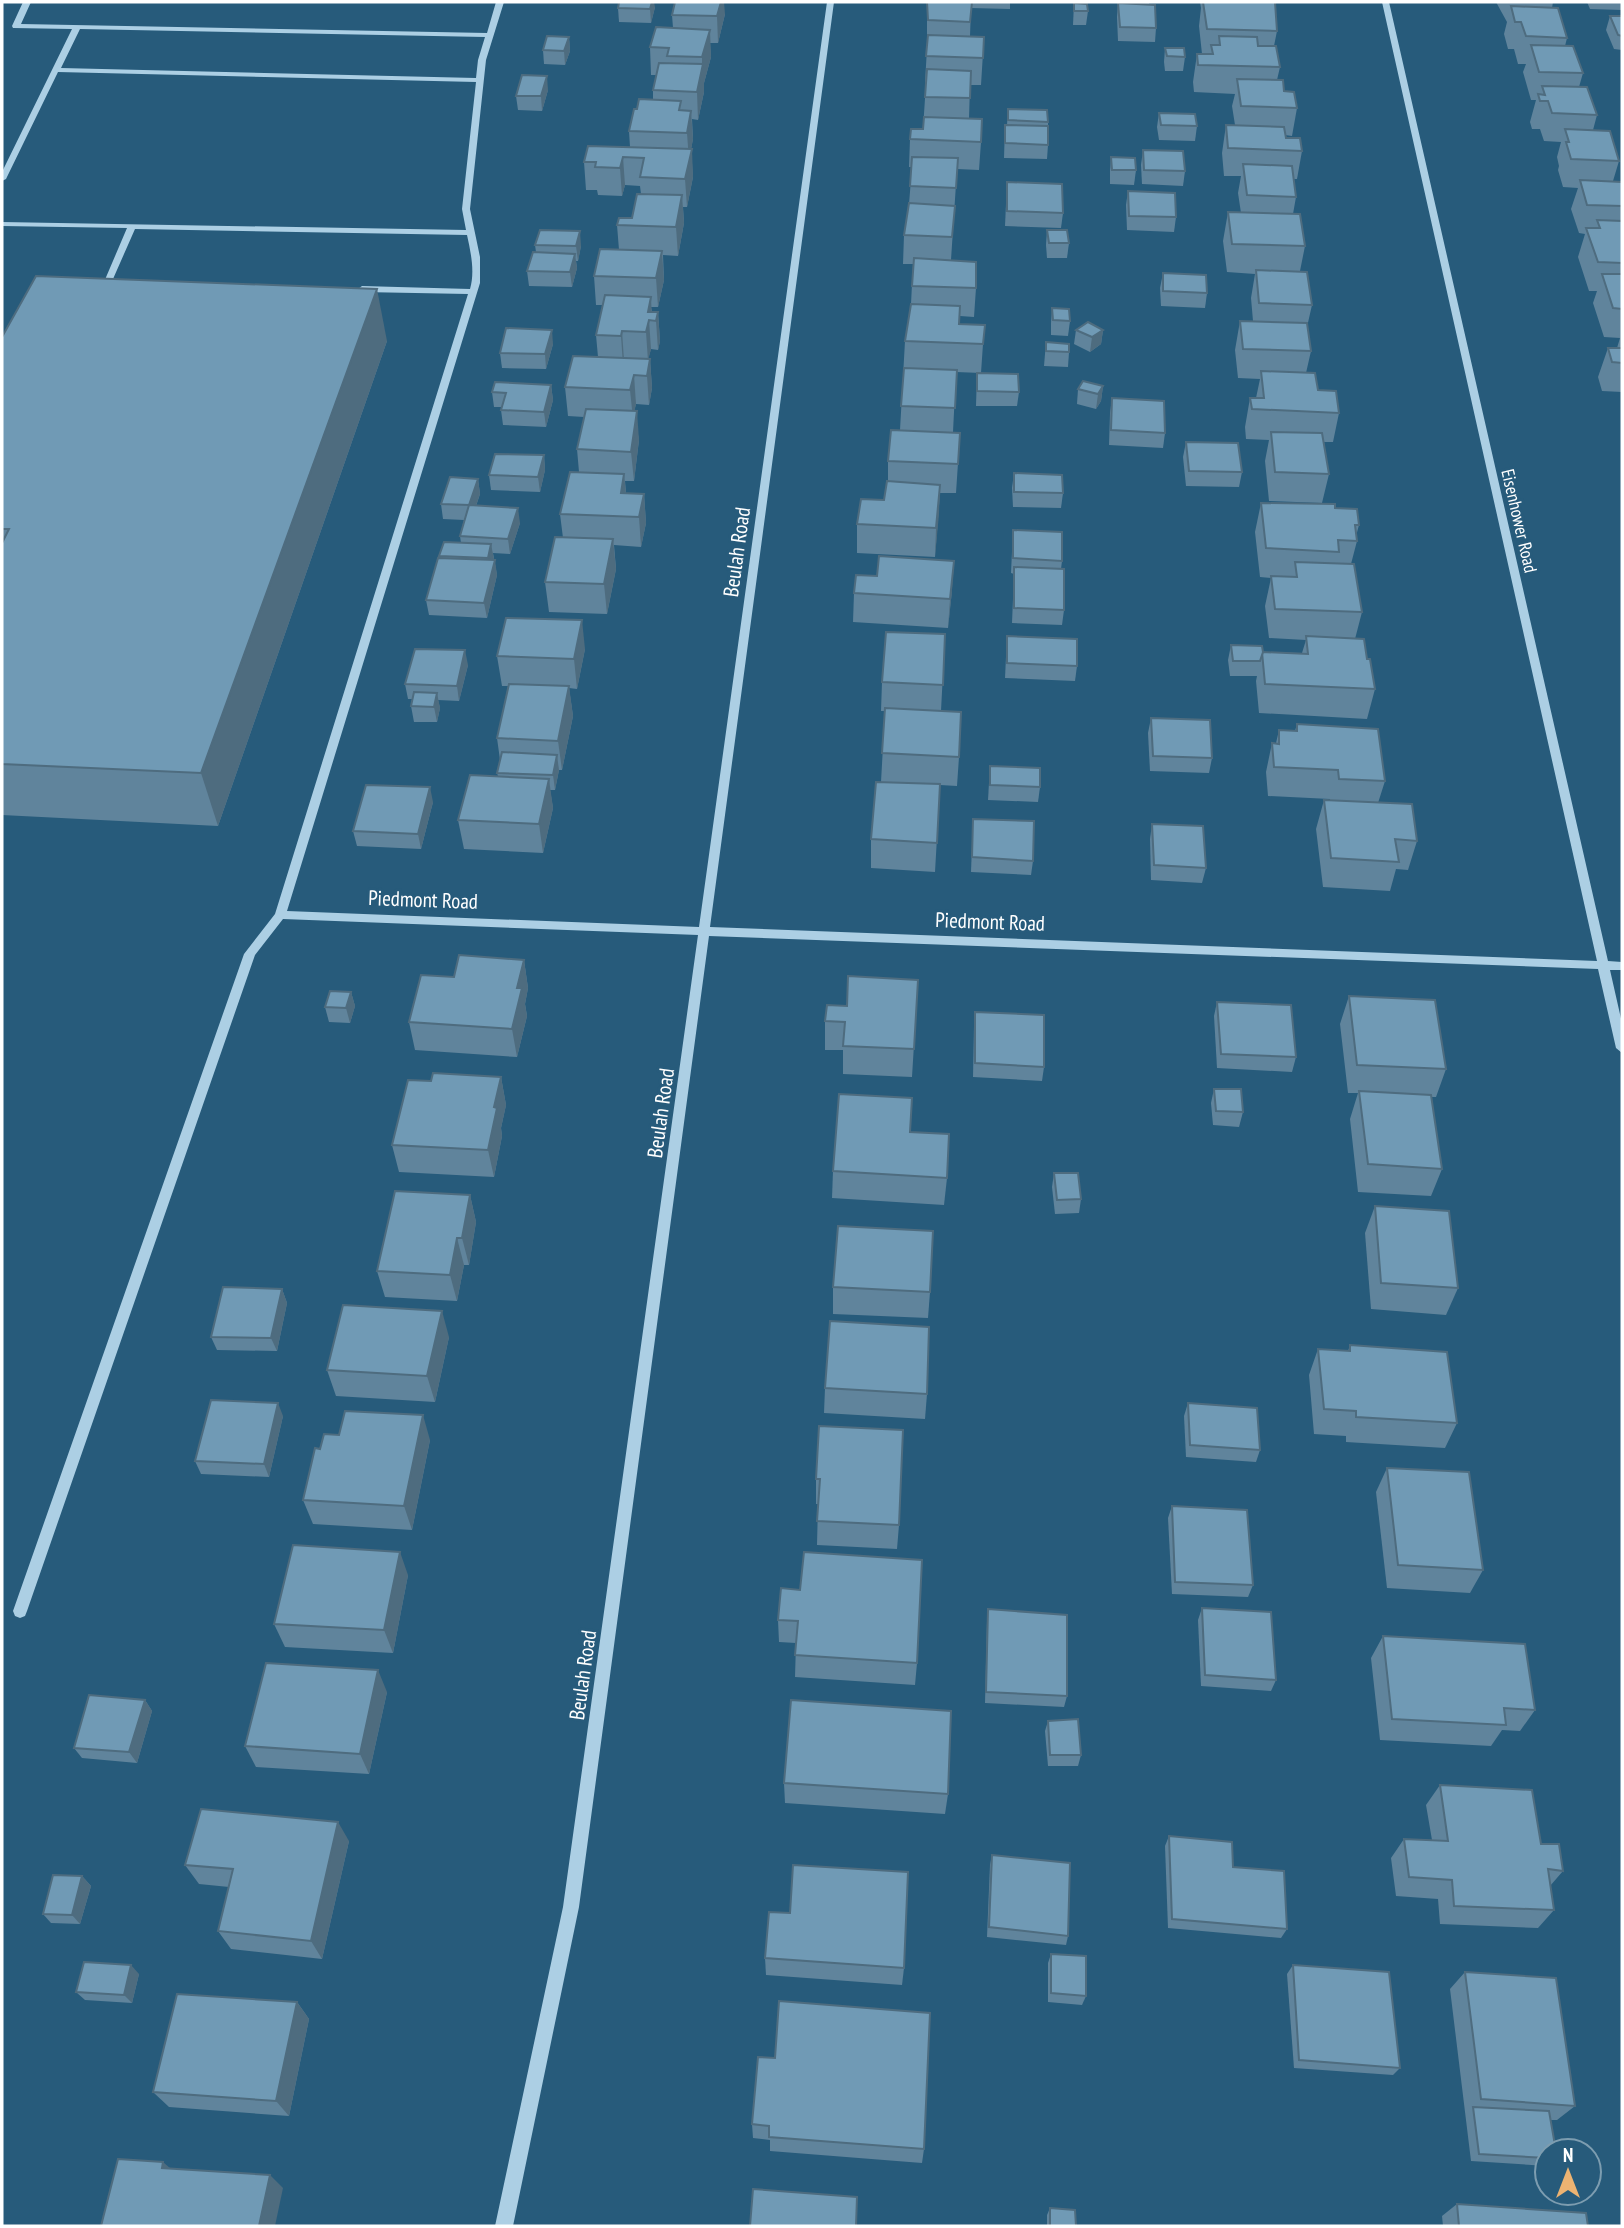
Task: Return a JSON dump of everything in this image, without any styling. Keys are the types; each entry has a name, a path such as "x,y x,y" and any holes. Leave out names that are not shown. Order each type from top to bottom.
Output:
{"street":[{"path":"27,2 16,26 489,35"},
{"path":"20,1611 250,954 280,915 473,292 476,257 466,209 480,80 489,35 500,2"},
{"name":"Beulah Road","path":"504,2226 571,1907 831,2"},
{"name":"Eisenhower Road","path":"1386,2 1622,1048"},
{"path":"2,179 77,27"},
{"path":"57,70 480,80"},
{"path":"2,224 471,233"},
{"path":"132,226 108,282 135,283"},
{"name":"Piedmont Road","path":"280,915 1622,966"}],"lane":[{"path":"351,289 473,292"}],"building":[{"path":"619,2 652,2 650,9 618,8"},
{"path":"675,2 721,2 717,16 672,15"},
{"path":"927,2 972,2 970,22 928,20"},
{"path":"1203,2 1275,2 1277,31 1207,29"},
{"path":"1074,3 1087,4 1088,11 1074,11"},
{"path":"1118,3 1155,5 1156,28 1120,27"},
{"path":"1511,6 1558,8 1567,38 1526,36 1521,22 1515,22"},
{"path":"1610,16 1622,16 1622,36 1618,35"},
{"path":"656,27 710,30 702,57 667,56 669,48 650,47"},
{"path":"928,35 984,37 983,58 926,56"},
{"path":"547,36 569,37 564,51 543,50"},
{"path":"1219,36 1257,37 1258,46 1276,46 1280,67 1198,65 1197,54 1213,54 1211,45 1220,45"},
{"path":"1531,45 1573,46 1583,73 1539,72"},
{"path":"1165,48 1184,48 1185,57 1167,56"},
{"path":"659,63 703,64 697,92 653,90"},
{"path":"927,69 971,71 970,98 925,97"},
{"path":"522,75 547,76 541,96 516,96"},
{"path":"1237,79 1283,80 1284,91 1294,92 1297,108 1241,106"},
{"path":"1542,86 1587,87 1597,115 1552,113 1548,101 1540,101 1538,94 1545,95"},
{"path":"639,99 681,101 679,110 691,111 687,133 629,131"},
{"path":"1008,109 1047,110 1048,122 1008,120"},
{"path":"1159,113 1195,114 1197,126 1161,125"},
{"path":"924,117 982,119 981,142 910,139 911,129 923,129"},
{"path":"1005,125 1048,126 1048,145 1005,143"},
{"path":"1226,125 1284,127 1286,138 1300,138 1302,151 1228,148"},
{"path":"1565,129 1610,131 1619,161 1571,159"},
{"path":"588,146 692,149 685,179 640,177 644,158 623,157 620,168 595,167 596,162 584,162"},
{"path":"1143,150 1183,151 1185,171 1144,170"},
{"path":"912,157 958,158 956,188 910,186"},
{"path":"1111,157 1135,158 1136,170 1112,170"},
{"path":"1243,164 1292,166 1296,197 1247,195"},
{"path":"1580,180 1622,182 1622,206 1587,205"},
{"path":"1007,182 1062,184 1063,213 1007,211"},
{"path":"1128,191 1175,193 1176,217 1129,216"},
{"path":"637,194 682,195 676,227 617,225 619,218 632,218"},
{"path":"909,203 955,206 952,237 904,235"},
{"path":"1228,212 1300,214 1305,246 1232,244"},
{"path":"1597,220 1622,221 1622,263 1598,262 1586,228 1600,228"},
{"path":"540,230 580,231 576,246 535,245"},
{"path":"1047,230 1067,230 1069,243 1049,243"},
{"path":"600,249 662,251 656,278 594,276"},
{"path":"533,252 575,254 570,272 527,271"},
{"path":"914,258 976,262 976,288 912,286"},
{"path":"1256,270 1307,272 1312,305 1259,303"},
{"path":"1163,273 1206,275 1207,293 1163,291"},
{"path":"1602,274 1622,274 1622,309 1613,308"},
{"path":"36,276 377,289 201,773 2,764 2,543 9,529 2,529 2,337"},
{"path":"605,295 651,297 648,312 658,312 656,321 649,320 646,332 622,331 621,336 596,335"},
{"path":"911,304 960,306 959,324 985,325 983,344 905,341"},
{"path":"1052,308 1069,309 1070,321 1053,320"},
{"path":"1240,321 1307,323 1311,351 1243,349"},
{"path":"1088,322 1103,330 1092,337 1076,330"},
{"path":"506,328 552,330 545,354 500,353"},
{"path":"1046,342 1069,344 1069,352 1046,351"},
{"path":"1608,348 1622,348 1622,363 1612,362"},
{"path":"573,356 650,359 647,376 634,375 630,390 565,387"},
{"path":"904,368 957,370 955,408 901,406"},
{"path":"1261,371 1315,373 1318,390 1336,391 1339,413 1252,409 1250,398 1264,398"},
{"path":"977,373 1018,374 1019,392 977,391"},
{"path":"1083,381 1103,386 1098,394 1078,389"},
{"path":"495,382 551,385 544,412 501,410 506,393 492,392"},
{"path":"1112,398 1164,401 1165,433 1111,430"},
{"path":"586,409 637,411 631,452 577,449"},
{"path":"891,430 960,433 958,464 888,461"},
{"path":"1271,432 1322,433 1329,474 1275,472"},
{"path":"1186,442 1238,443 1242,472 1189,471"},
{"path":"495,454 544,455 538,477 489,475"},
{"path":"570,472 624,474 621,493 644,494 639,517 560,514"},
{"path":"1014,473 1062,475 1063,493 1014,492"},
{"path":"450,477 478,479 469,505 441,504"},
{"path":"887,481 940,485 936,528 857,524 861,499 884,500"},
{"path":"1261,503 1335,504 1335,508 1357,509 1357,541 1338,540 1339,552 1266,548"},
{"path":"469,505 518,508 508,539 460,536"},
{"path":"1013,530 1062,532 1062,561 1013,558"},
{"path":"555,537 613,539 604,584 545,582"},
{"path":"444,542 491,544 488,558 439,556"},
{"path":"879,556 954,561 950,599 854,593 856,575 877,576"},
{"path":"438,558 495,560 484,603 426,600"},
{"path":"1295,562 1354,564 1362,612 1275,609 1271,576 1297,577"},
{"path":"1014,567 1064,569 1064,610 1014,608"},
{"path":"506,618 582,620 574,659 497,656"},
{"path":"886,632 945,634 943,685 882,682"},
{"path":"1007,636 1077,639 1077,666 1007,663"},
{"path":"1306,636 1364,639 1375,689 1265,684 1262,652 1308,654"},
{"path":"1231,645 1262,646 1260,661 1233,661"},
{"path":"415,649 465,650 457,686 405,684"},
{"path":"509,684 569,686 558,741 497,738"},
{"path":"414,692 437,693 434,707 411,706"},
{"path":"885,708 961,712 959,757 882,753"},
{"path":"1151,718 1210,720 1212,758 1153,756"},
{"path":"1297,724 1378,729 1385,781 1339,779 1338,770 1274,767 1272,743 1279,744 1279,730 1297,731"},
{"path":"502,752 557,755 553,775 497,773"},
{"path":"990,766 1040,768 1040,787 990,785"},
{"path":"470,775 549,779 539,824 458,820"},
{"path":"876,782 940,784 937,843 871,839"},
{"path":"366,785 430,787 418,834 353,831"},
{"path":"1324,800 1412,804 1417,841 1395,839 1399,862 1331,858"},
{"path":"973,819 1034,821 1033,861 972,857"},
{"path":"1152,824 1203,826 1206,868 1154,865"},
{"path":"459,955 524,960 517,988 522,988 512,1029 409,1022 421,975 454,977"},
{"path":"848,976 918,980 914,1049 843,1046 845,1022 825,1021 827,1005 847,1006"},
{"path":"330,991 351,992 346,1008 325,1007"},
{"path":"1349,996 1435,1000 1446,1069 1357,1065"},
{"path":"1217,1002 1291,1005 1296,1057 1221,1054"},
{"path":"975,1012 1044,1015 1044,1067 975,1063"},
{"path":"433,1073 501,1077 488,1150 392,1145 408,1080 431,1081"},
{"path":"1214,1089 1241,1089 1243,1112 1216,1111"},
{"path":"1359,1091 1431,1095 1442,1169 1368,1164"},
{"path":"839,1094 912,1098 910,1132 949,1134 947,1178 833,1171"},
{"path":"1054,1173 1078,1173 1081,1199 1057,1200"},
{"path":"395,1191 470,1195 462,1238 457,1238 450,1275 377,1271"},
{"path":"1375,1206 1449,1211 1458,1288 1381,1283"},
{"path":"838,1226 933,1231 930,1292 833,1287"},
{"path":"223,1287 282,1289 271,1338 211,1337"},
{"path":"343,1305 442,1311 427,1376 327,1370"},
{"path":"830,1321 929,1327 927,1394 825,1388"},
{"path":"1350,1345 1447,1352 1457,1423 1356,1417 1356,1411 1324,1409 1318,1349 1350,1351"},
{"path":"211,1400 278,1403 264,1464 195,1461"},
{"path":"1188,1403 1257,1408 1260,1450 1190,1445"},
{"path":"345,1411 423,1415 404,1506 303,1500 315,1448 320,1449 324,1434 339,1435"},
{"path":"819,1426 903,1430 899,1525 817,1521 820,1479 816,1479"},
{"path":"1387,1468 1469,1472 1483,1570 1398,1565"},
{"path":"1172,1506 1247,1510 1253,1585 1175,1582"},
{"path":"293,1545 400,1552 384,1630 274,1624"},
{"path":"804,1552 922,1560 917,1663 795,1655 798,1621 778,1620 781,1588 800,1590"},
{"path":"1202,1608 1271,1612 1276,1680 1205,1675"},
{"path":"988,1609 1067,1615 1067,1696 986,1692"},
{"path":"1383,1636 1525,1644 1535,1710 1504,1708 1506,1725 1392,1719"},
{"path":"266,1663 378,1670 360,1754 245,1746"},
{"path":"89,1695 145,1700 129,1752 74,1748"},
{"path":"791,1700 951,1711 948,1794 784,1783"},
{"path":"1078,1719 1081,1755 1050,1755 1048,1721"},
{"path":"1440,1785 1532,1790 1541,1844 1559,1844 1563,1871 1548,1869 1554,1910 1454,1906 1452,1880 1409,1877 1404,1839 1448,1841"},
{"path":"201,1809 338,1822 311,1941 218,1931 233,1869 185,1865"},
{"path":"1169,1836 1232,1842 1233,1867 1284,1871 1287,1929 1172,1919"},
{"path":"992,1855 1070,1863 1068,1936 989,1927"},
{"path":"793,1865 908,1872 904,1968 765,1958 769,1912 790,1913"},
{"path":"53,1875 82,1876 72,1915 43,1914"},
{"path":"1051,1954 1086,1956 1086,1996 1051,1993"},
{"path":"84,1962 131,1965 124,1995 76,1992"},
{"path":"1293,1965 1389,1972 1400,2068 1299,2060"},
{"path":"1465,1972 1556,1978 1575,2106 1481,2099"},
{"path":"177,1994 297,2002 276,2101 153,2092"},
{"path":"779,2001 930,2013 924,2149 769,2137 769,2126 752,2124 758,2057 775,2058"},
{"path":"1473,2107 1549,2111 1554,2137 1533,2137 1533,2157 1479,2154"},
{"path":"118,2159 163,2162 162,2168 270,2175 259,2226 101,2226"},
{"path":"753,2189 857,2197 856,2226 750,2226"},
{"path":"1457,2204 1586,2213 1588,2226 1459,2226"},
{"path":"1050,2208 1075,2210 1076,2226 1050,2226"}]}
